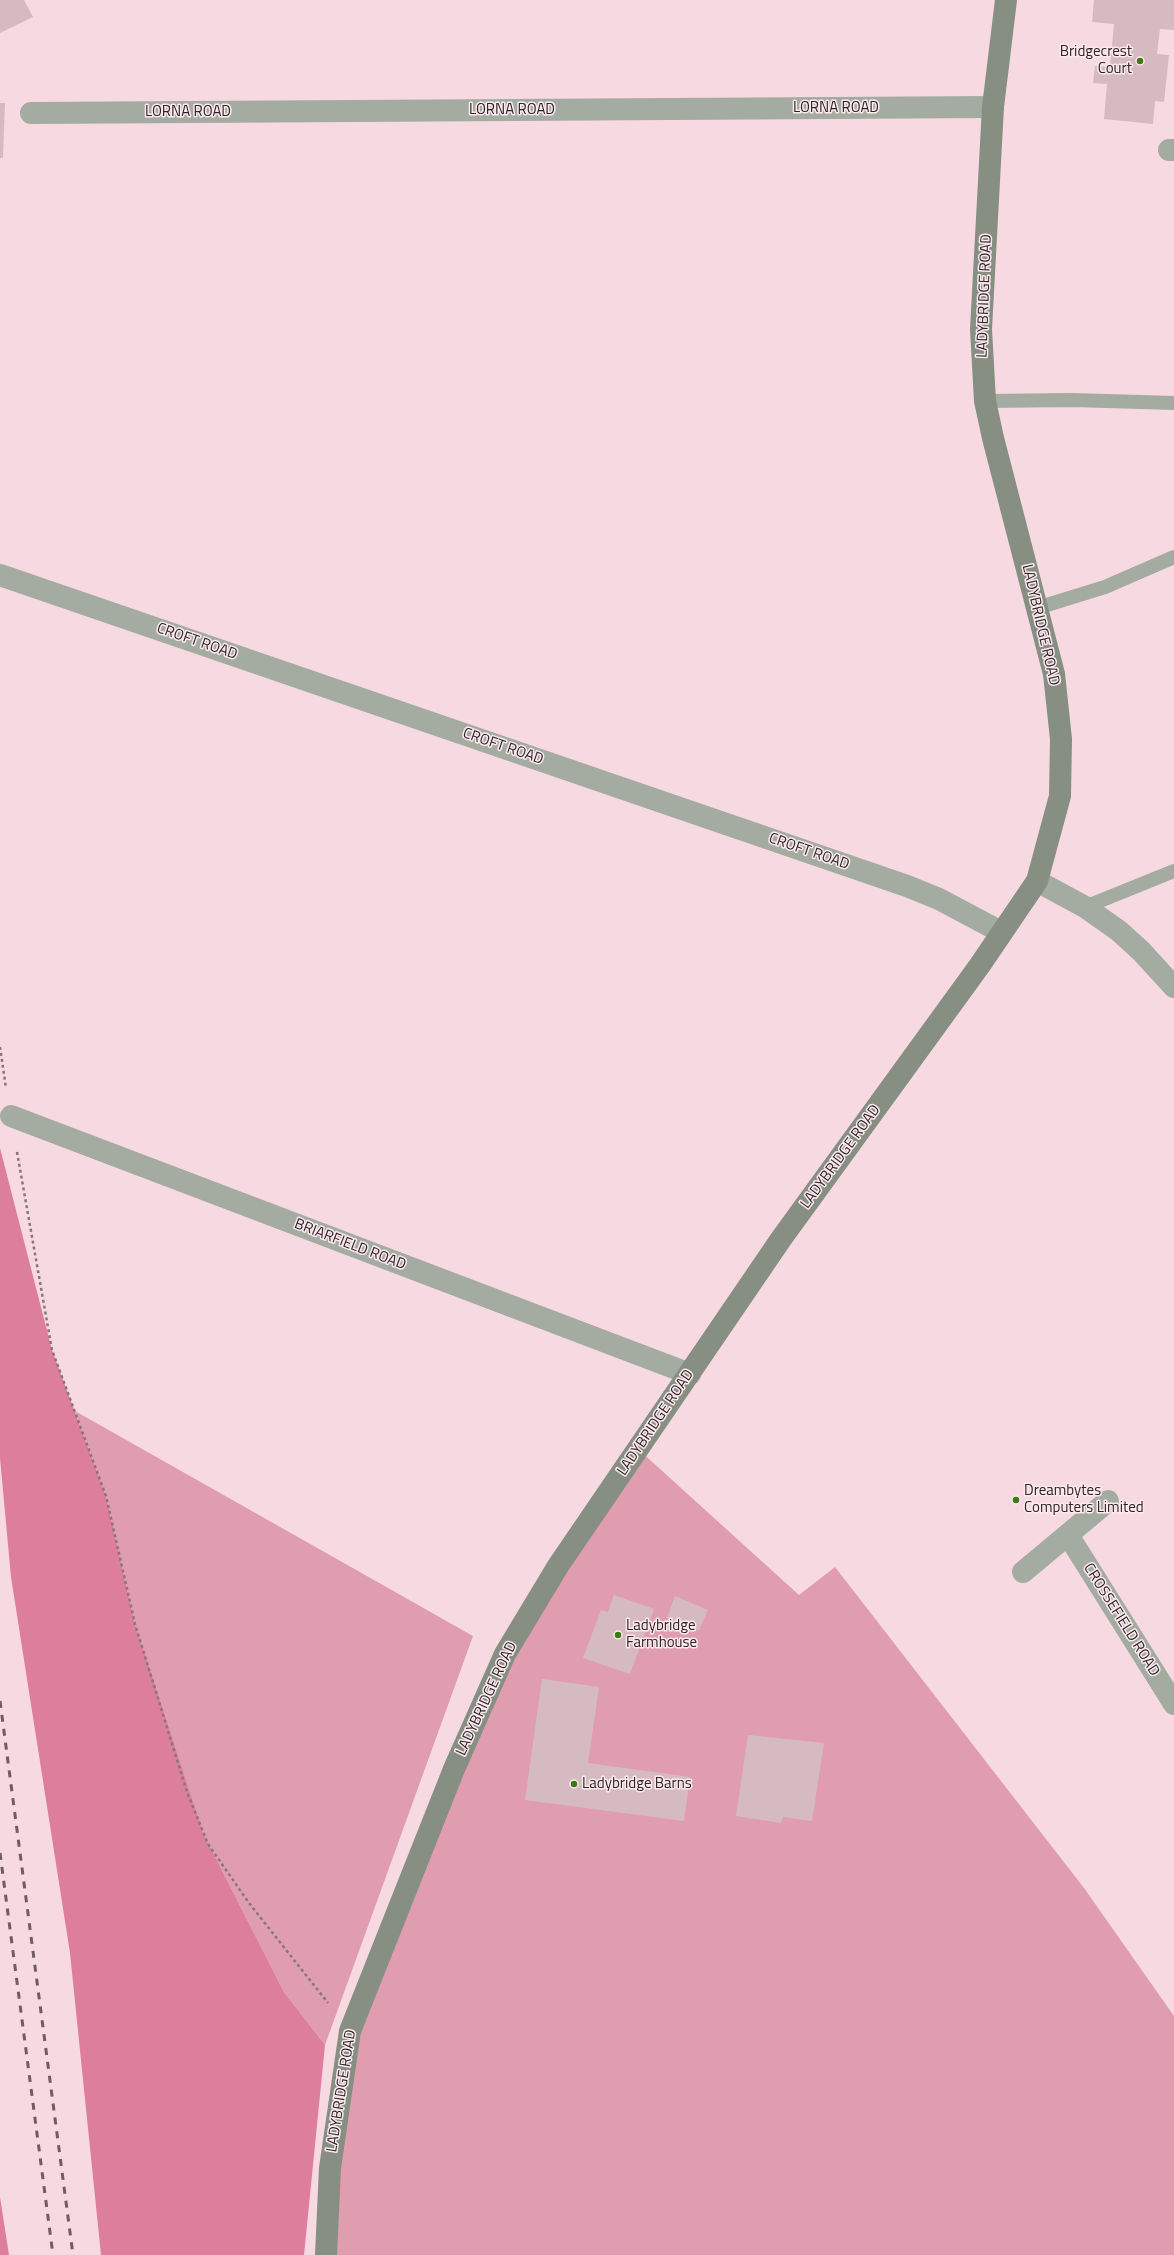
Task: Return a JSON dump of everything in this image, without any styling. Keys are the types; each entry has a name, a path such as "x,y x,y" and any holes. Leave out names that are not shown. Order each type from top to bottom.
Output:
{"street":[{"name":"LADYBRIDGE ROAD","path":"326,2255 330,2168 350,2032 454,1769 505,1654 558,1566 781,1239 980,965 1037,881 1060,796 1061,739 1054,674 993,438 986,401 981,329 993,107 1006,0"},
{"name":"LORNA ROAD","path":"31,113 993,107"},
{"name":"CROFT ROAD","path":"0,575 907,886 940,899 1001,932"},
{"path":"1037,881 1085,907 1119,930 1142,951 1174,987"},
{"name":"BRIARFIELD ROAD","path":"11,1116 690,1374"},
{"path":"1023,1572 1108,1501"},
{"name":"CROSSEFIELD ROAD","path":"1068,1535 1174,1704"}],"lane":[{"path":"986,401 1073,400 1174,403"},
{"path":"1037,608 1105,587 1174,557"},
{"path":"1085,907 1174,871"}],"path":[{"path":"0,1047 52,1350 106,1496 135,1624 187,1792 208,1844 249,1903 350,2032"}],"shaded area":[{"path":"0,1148 52,1350 106,1496 135,1624 203,1833 284,1992 325,2045 304,2255 101,2255 70,1953 11,1577 0,1458"},
{"path":"75,1411 473,1636 325,2045 284,1992 203,1833 187,1792 135,1624 106,1496"},
{"path":"638,1449 799,1595 835,1567 1084,1888 1174,2016 1174,2255 331,2255 350,2031 505,1654"},
{"path":"0,2197 9,2255 0,2255"}],"building":[{"path":"0,0 24,0 33,17 0,33"},
{"name":"Bridgecrest Court","path":"1094,0 1174,0 1174,30 1160,29 1157,54 1169,55 1164,102 1155,101 1153,124 1104,119 1107,84 1093,83 1095,66 1110,67 1114,24 1092,22"},
{"path":"0,103 5,103 3,158 0,158"},
{"name":"Ladybridge Farmhouse","path":"614,1595 654,1609 630,1674 583,1658 601,1610 608,1612"},
{"path":"675,1596 708,1610 699,1630 667,1618"},
{"path":"542,1679 599,1687 588,1763 690,1777 684,1821 525,1800"},
{"path":"748,1735 824,1743 812,1821 783,1817 781,1823 736,1816"}],"railway":[{"path":"0,1701 73,2255"},
{"path":"0,1853 53,2255"}],"place":[{"name":"Bridgecrest Court","path":"1140,61"},
{"name":"Dreambytes Computers Limited","path":"1016,1500"},
{"name":"Ladybridge Farmhouse","path":"618,1635"},
{"name":"Ladybridge Barns","path":"574,1784"}]}
